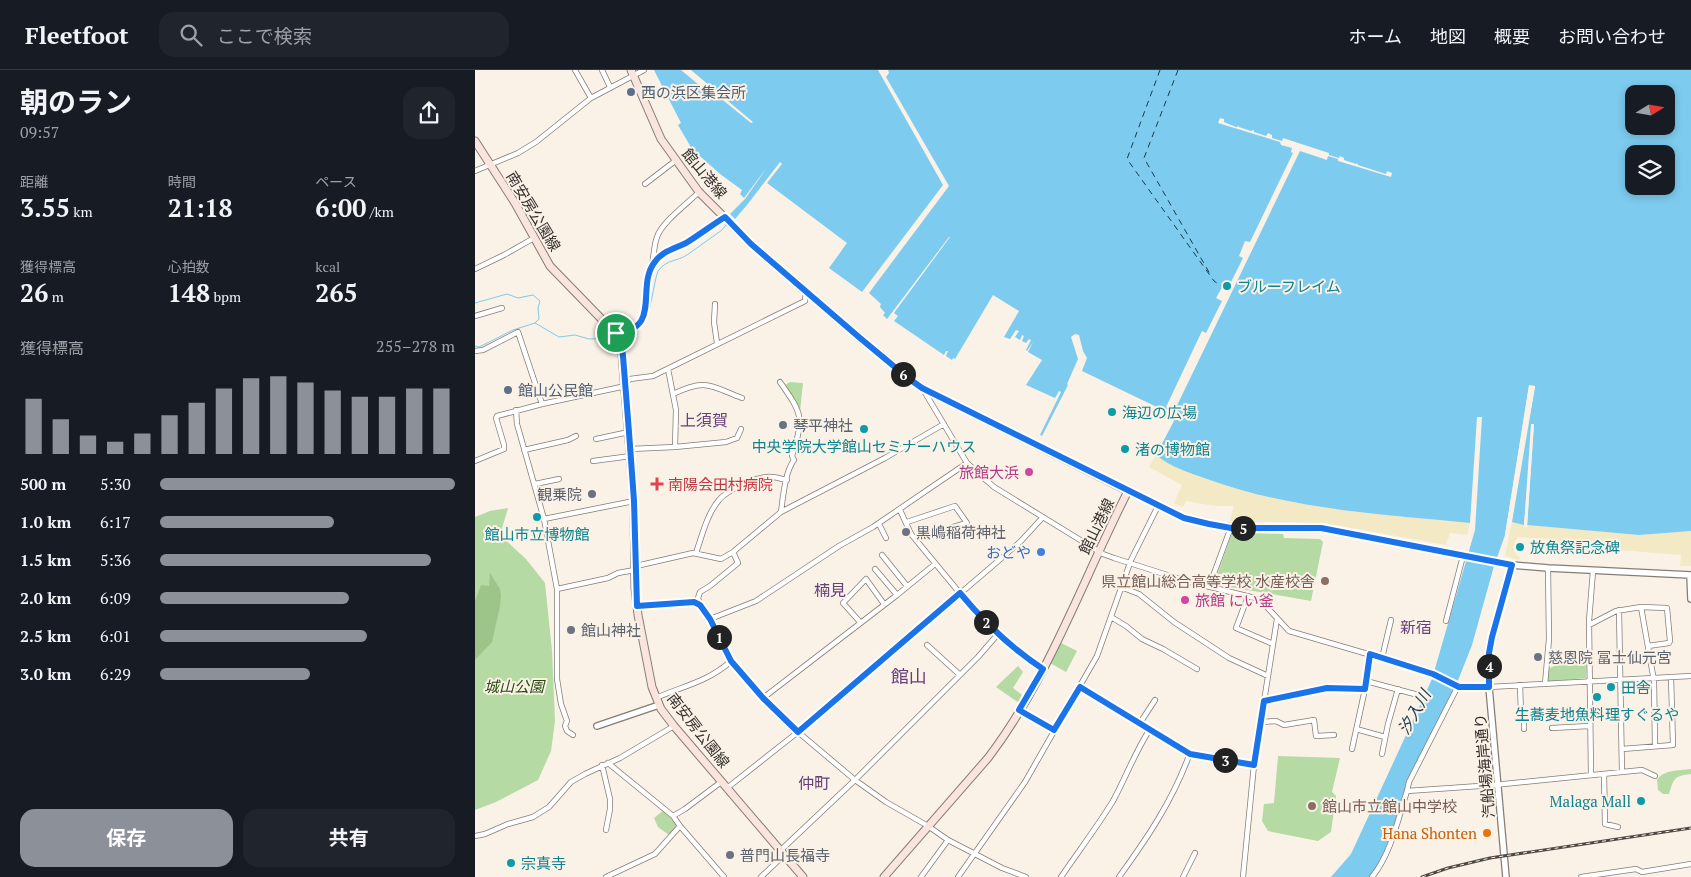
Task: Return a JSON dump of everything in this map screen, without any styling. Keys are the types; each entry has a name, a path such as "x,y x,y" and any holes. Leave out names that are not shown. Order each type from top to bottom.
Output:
{"main road":[{"name":"館山港線","path":"632,73 661,139 699,192 751,244 866,344 922,388 1128,490 1043,669 1019,710 988,758 928,826 889,875"},
{"name":"南安房公園線","path":"475,141 515,203 550,266 617,336 623,356 631,452 637,606 644,652 658,701 674,726 803,877"}],"street":[{"path":"576,70 591,98"},
{"path":"602,70 610,87"},
{"path":"475,171 518,153 536,142 591,98 632,73 644,70"},
{"path":"645,184 675,161"},
{"path":"617,336 636,327 643,318 657,236 667,223 699,192"},
{"path":"652,264 661,254 686,243 725,217"},
{"path":"475,269 533,238"},
{"path":"475,461 504,449 496,418 516,410 625,385 631,379 653,376 805,301 806,291"},
{"path":"715,304 714,322 717,343"},
{"path":"475,316 502,308"},
{"path":"475,351 483,350 518,332 541,404"},
{"path":"668,369 677,410 675,447"},
{"path":"780,382 793,401 801,419 792,456 794,460 790,465 781,512"},
{"path":"673,394 688,387 702,384 711,385 742,398"},
{"path":"922,388 967,463 994,487 1098,551 1131,564 1259,600 1289,631 1433,674 1457,686 1489,687 1691,676"},
{"path":"516,410 517,424 544,519 557,589 557,679 561,704 567,721 565,726 567,731 573,735"},
{"path":"557,589 608,578 618,573 696,553 721,559 733,552 781,512 885,458 944,424"},
{"path":"593,462 631,452 734,440 741,429"},
{"path":"596,439 629,432"},
{"path":"524,450 567,440 576,436"},
{"path":"710,619 756,601 839,546 879,524 967,463"},
{"path":"696,553 710,514 719,499 735,489 767,476 787,480"},
{"path":"535,484 559,479"},
{"path":"1128,490 1158,506 1194,521 1231,528 1321,528 1512,565 1690,575 1691,599"},
{"path":"544,519 634,501"},
{"path":"907,522 955,506 967,522 915,538"},
{"path":"958,877 1025,782 1097,656 1121,587 1158,506"},
{"path":"900,510 911,534 960,593 998,634 1022,656 1043,669"},
{"path":"727,788 798,732 1021,541 1043,517"},
{"path":"879,524 886,538"},
{"path":"1209,587 1231,528"},
{"path":"733,552 738,563 700,592 698,598 731,661 763,698 798,732 855,780 887,802 948,840 1002,868 1026,877"},
{"path":"882,555 907,586"},
{"path":"1446,621 1464,556"},
{"path":"763,698 935,564"},
{"name":"汽船場海岸通り","path":"1506,877 1489,687 1489,653 1512,565"},
{"path":"1545,684 1549,639 1547,568"},
{"path":"875,569 897,595"},
{"path":"1591,775 1589,625 1593,571"},
{"path":"860,622 843,603 866,579 884,604"},
{"path":"1121,587 1139,594 1174,622 1229,658 1268,676"},
{"path":"1248,596 1237,628 1273,644"},
{"path":"637,606 694,602 700,605"},
{"path":"1589,625 1619,610 1641,606 1667,608 1670,641 1669,643 1648,646"},
{"path":"1641,606 1653,678 1655,746"},
{"path":"1619,610 1622,772"},
{"path":"1111,618 1126,626 1142,639 1197,669"},
{"path":"1243,877 1254,765 1277,618"},
{"path":"1382,658 1391,620"},
{"path":"761,877 782,852 960,675 998,634"},
{"path":"927,645 960,675"},
{"path":"1352,749 1365,689 1370,654"},
{"path":"597,726 658,701 675,690 700,682 714,675 731,661"},
{"path":"1622,749 1673,745 1671,677"},
{"path":"1366,681 1422,696"},
{"path":"1519,685 1524,729"},
{"path":"1372,877 1379,869 1386,853 1409,782 1457,686"},
{"path":"1080,687 1190,754 1254,765"},
{"path":"1264,701 1327,688 1365,689"},
{"path":"1382,754 1398,689"},
{"path":"1140,723 1155,700"},
{"path":"1019,710 1054,730"},
{"path":"1262,722 1276,720 1284,725 1314,720 1316,736 1333,735"},
{"path":"475,836 533,817 549,807 571,782 653,740 674,726"},
{"path":"1552,728 1589,726"},
{"path":"1061,877 1113,801 1138,747 1150,729"},
{"path":"1356,729 1385,737"},
{"path":"1119,877 1159,820 1180,782 1190,754"},
{"path":"608,763 673,816 723,877"},
{"path":"602,765 610,799 606,830"},
{"path":"1407,791 1642,770 1655,776"},
{"path":"1604,774 1605,824 1618,827"},
{"path":"673,816 721,782"},
{"path":"606,877 655,854 680,826"},
{"path":"921,877 948,840"},
{"path":"1183,877 1195,853"},
{"path":"1581,877 1631,869 1636,869 1642,874 1691,864"}],"green space":[{"path":"790,382 803,383 800,412 785,385"},
{"name":"城山公園","path":"508,508 500,535 526,559 545,583 552,651 555,721 551,751 538,780 496,802 475,810 475,517 490,511"},
{"path":"1232,533 1283,534 1284,538 1320,539 1323,542 1311,601 1214,584"},
{"path":"490,573 500,589 500,606 492,642 475,660 475,601 481,585 489,586"},
{"path":"1061,643 1077,651 1066,672 1050,663"},
{"path":"1587,650 1586,678 1546,682 1548,669"},
{"path":"1018,666 1023,672 1013,688 1022,695 1019,703 996,687"},
{"path":"1278,756 1340,758 1332,792 1336,796 1331,832 1318,841 1268,831 1262,821 1264,804 1274,803"},
{"path":"1691,769 1691,774 1675,779 1669,794 1663,794 1658,790 1657,780 1660,776 1672,771"},
{"path":"664,810 677,826 669,835 658,827 654,818"}],"sand":[{"path":"1156,455 1187,472 1271,498 1337,509 1470,523 1467,535 1450,533 1446,545 1324,523 1230,521 1234,506 1215,506 1186,501 1183,507 1174,503 1182,485 1149,467"},
{"path":"1512,522 1639,535 1691,531 1691,566 1680,566 1681,555 1568,546 1547,539 1518,537 1513,548 1520,557 1519,560 1505,556"}],"water":[{"path":"654,70 681,70 710,94 713,92 751,123 753,122 691,70 878,70 943,185 862,292 829,268 847,243 767,183 782,164 780,162 735,219 730,214 745,199 768,166 744,198 740,194 742,190 720,174 692,149 678,125 681,123"},
{"path":"888,70 1691,70 1691,531 1639,535 1527,525 1534,424 1532,424 1524,525 1512,522 1535,387 1529,386 1505,535 1494,566 1472,645 1455,688 1406,784 1392,832 1381,859 1370,877 1331,877 1351,854 1432,679 1475,530 1482,417 1477,417 1470,523 1337,509 1271,498 1207,479 1174,466 1156,455 1174,421 1169,411 1163,410 1082,371 1087,358 1079,335 1075,334 1071,337 1078,359 1068,385 1042,436 1040,435 1061,392 1059,391 1055,398 1026,385 1042,360 1028,352 1033,342 1026,350 1031,340 1029,339 1026,343 1022,341 1024,336 1022,335 1020,340 1015,337 1019,331 1016,330 1010,339 1004,337 1019,311 993,295 955,359 953,358 952,360 946,356 948,351 944,355 894,321 898,316 894,313 950,237 887,319 883,315 885,313 880,307 881,304 869,293 949,186 886,77 889,73"}],"pier":[{"path":"1220,118 1224,119 1224,122 1236,127 1254,130 1254,132 1266,136 1268,133 1272,135 1272,138 1282,141 1283,138 1329,153 1329,155 1339,158 1340,156 1344,160 1386,174 1387,171 1392,173 1391,177 1338,161 1338,159 1328,156 1327,160 1300,151 1170,420 1168,413 1170,409 1166,407 1202,331 1206,333 1222,301 1216,298 1225,282 1230,284 1243,258 1239,256 1245,241 1250,242 1293,153 1291,152 1292,148 1281,145 1280,142 1218,123"},
{"path":"1529,385 1535,386 1508,536 1505,535"},
{"path":"1531,424 1534,424 1527,528 1524,527"}],"waterway":[{"path":"620,336 637,329 645,320 650,307 656,277 661,267 687,255 722,230 726,225"},
{"path":"475,303 507,294 518,298 533,295 540,301 538,308 539,319 535,323"},
{"path":"475,346 479,347 513,330 535,323 559,337 575,335 589,339 614,338"}],"ferry route":[{"path":"1160,70 1127,159 1214,281 1224,288"},
{"path":"1178,70 1144,158 1210,274"}],"railway":[{"path":"1422,877 1448,868 1490,858 1691,828"}],"place":[{"name":"西の浜区集会所","path":"631,92"},
{"name":"ブルーフレイム","path":"1227,286"},
{"name":"館山公民館","path":"508,390"},
{"name":"海辺の広場","path":"1112,412"},
{"name":"琴平神社","path":"783,425"},
{"name":"中央学院大学館山セミナーハウス","path":"864,429"},
{"name":"渚の博物館","path":"1125,449"},
{"name":"旅館大浜","path":"1029,472"},
{"name":"南陽会田村病院","path":"657,484"},
{"name":"観乗院","path":"592,494"},
{"name":"館山市立博物館","path":"537,517"},
{"name":"黒嶋稲荷神社","path":"906,532"},
{"name":"放魚祭記念碑","path":"1520,547"},
{"name":"おどや","path":"1041,552"},
{"name":"県立館山総合高等学校 水産校舎","path":"1325,581"},
{"name":"旅館 にい釜","path":"1185,600"},
{"name":"館山神社","path":"571,630"},
{"name":"慈恩院 冨士仙元宮","path":"1538,657"},
{"name":"田舎","path":"1611,687"},
{"name":"生蕎麦地魚料理すぐるや","path":"1597,697"},
{"name":"Malaga Mall","path":"1641,801"},
{"name":"館山市立館山中学校","path":"1312,806"},
{"name":"Hana Shonten","path":"1487,833"},
{"name":"普門山長福寺","path":"730,855"},
{"name":"宗真寺","path":"511,863"}],"district":[{"name":"上須賀","path":"704,420"},
{"name":"楠見","path":"830,590"},
{"name":"新宿","path":"1416,627"},
{"name":"館山","path":"909,676"},
{"name":"仲町","path":"814,783"}],"route":[{"path":"725,217 751,244 860,338 922,388 1184,518 1231,528 1321,528 1512,565 1492,637 1489,653 1489,687 1459,687 1433,674 1370,654 1365,689 1327,688 1264,701 1254,765 1190,754 1080,687 1054,730 1019,710 1043,669 1022,656 998,634 960,593 798,732 763,698 731,661 702,606 694,602 637,606 635,588 635,519 629,432 623,356 621,342 616,333 623,333 636,327 643,318 652,264 661,254 686,243 725,217"}],"water label":[{"name":"汐入川","path":"1414,712"}]}
